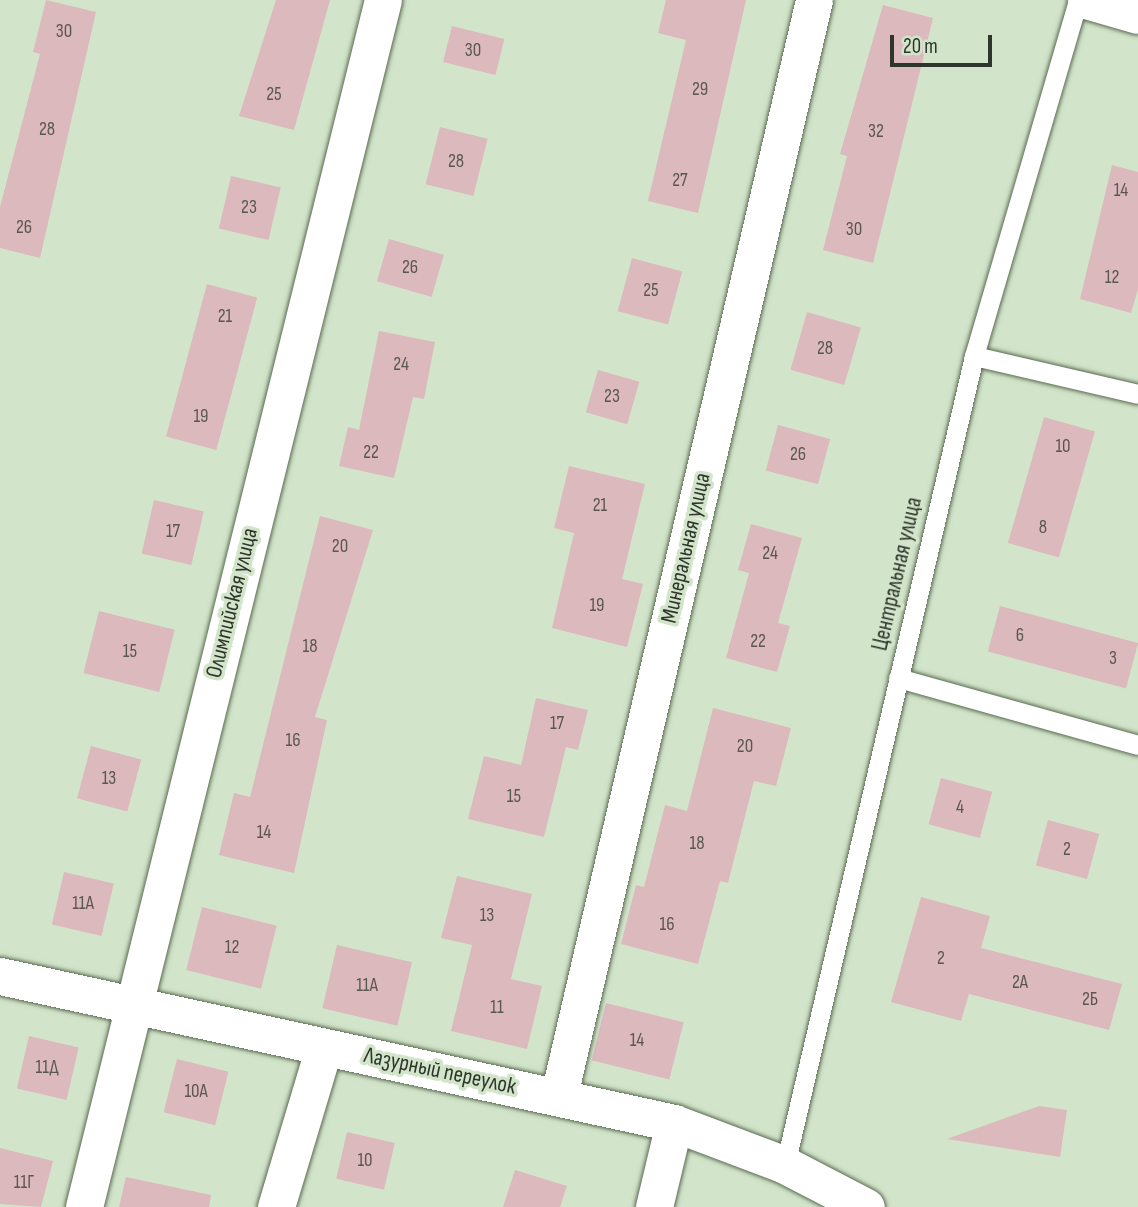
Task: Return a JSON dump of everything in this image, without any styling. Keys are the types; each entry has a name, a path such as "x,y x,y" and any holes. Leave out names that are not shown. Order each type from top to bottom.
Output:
{"street":[{"name":"Олимпийская улица","path":"84,1207 130,1008 383,0"},
{"name":"Минеральная улица","path":"559,1096 814,0"},
{"path":"1086,0 1138,15"},
{"name":"Лазурный переулок","path":"0,976 130,1008 559,1096 674,1123 785,1165 866,1207"},
{"path":"275,1207 324,1047"},
{"path":"654,1207 674,1123"}],"lane":[{"name":"Центральная улица","path":"785,1165 974,356 1078,0"},
{"path":"974,356 1138,394"},
{"path":"898,678 1138,745"}],"building":[{"path":"46,0 96,12 40,258 0,248 0,207 40,54 33,52"},
{"path":"276,0 330,0 294,130 239,116"},
{"path":"666,0 746,0 698,213 648,201 686,40 658,33"},
{"path":"883,5 933,18 873,263 823,250 847,156 840,154"},
{"path":"452,26 504,39 495,75 443,62"},
{"path":"440,127 488,139 473,196 426,184"},
{"path":"1112,165 1138,172 1138,289 1131,313 1080,299"},
{"path":"231,176 281,187 269,240 219,229"},
{"path":"389,239 444,255 432,297 377,281"},
{"path":"632,258 682,271 668,325 618,311"},
{"path":"207,284 257,297 216,450 166,437"},
{"path":"807,312 861,327 844,385 790,370"},
{"path":"379,331 435,342 424,399 413,397 394,478 339,466 348,427 359,430"},
{"path":"598,370 639,382 627,424 586,412"},
{"path":"1044,417 1095,432 1059,558 1008,543"},
{"path":"778,425 830,439 818,484 766,470"},
{"path":"569,466 645,484 622,579 643,584 627,647 552,628 574,533 554,528"},
{"path":"154,500 204,511 191,565 142,554"},
{"path":"320,516 373,530 315,717 327,720 294,873 219,855 234,793 250,797"},
{"path":"751,524 802,538 778,623 790,626 777,672 726,658 749,573 738,570"},
{"path":"1000,606 1138,643 1126,688 988,651"},
{"path":"99,611 175,630 159,692 84,673"},
{"path":"536,698 588,710 578,750 566,747 544,837 468,819 484,756 521,765"},
{"path":"713,708 791,728 776,786 754,781 728,883 720,881 698,964 621,944 636,885 644,887 665,805 687,811"},
{"path":"91,746 141,759 127,812 77,798"},
{"path":"941,778 992,792 980,838 929,824"},
{"path":"1048,820 1099,834 1087,879 1036,865"},
{"path":"64,872 114,883 102,936 52,925"},
{"path":"457,876 532,894 511,979 542,986 527,1049 451,1031 472,945 441,938"},
{"path":"921,897 990,916 981,948 1122,984 1109,1030 969,994 961,1021 891,1002"},
{"path":"202,907 277,926 261,989 186,970"},
{"path":"337,945 412,962 397,1026 322,1008"},
{"path":"606,1003 684,1022 669,1080 592,1060"},
{"path":"29,1036 79,1047 67,1100 17,1089"},
{"path":"177,1059 228,1072 215,1125 164,1112"},
{"path":"1039,1106 1067,1110 1060,1157 947,1139"},
{"path":"347,1132 395,1143 384,1190 336,1179"},
{"path":"0,1148 53,1161 41,1207 0,1204"},
{"path":"515,1170 567,1186 560,1207 503,1207"},
{"path":"126,1177 211,1195 209,1207 119,1207"}]}
